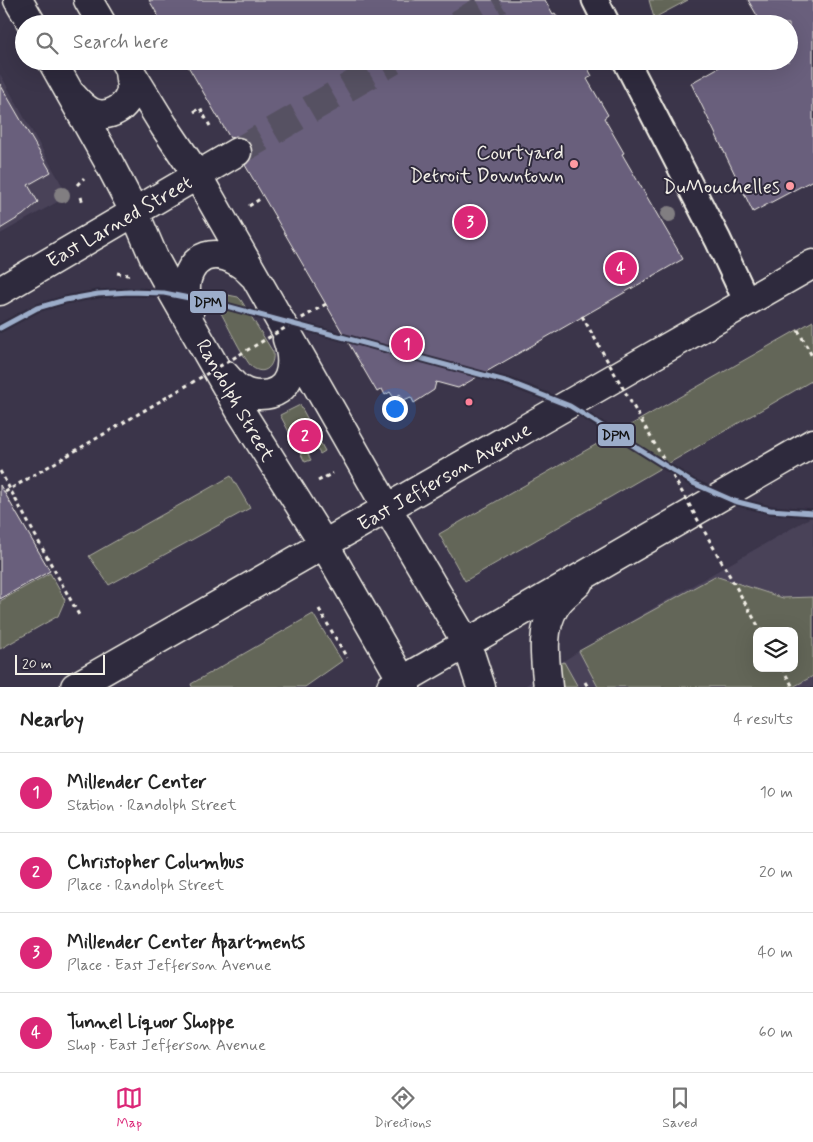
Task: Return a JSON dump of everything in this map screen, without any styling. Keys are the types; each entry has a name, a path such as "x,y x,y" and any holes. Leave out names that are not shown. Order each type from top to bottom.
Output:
{"main road":[{"path":"18,0 27,15"},
{"path":"88,0 97,15"},
{"name":"Randolph Street","path":"57,70 134,211 154,260 241,412 324,544 400,685"},
{"path":"71,95 92,112 106,114 118,110 126,101 131,90 127,70"},
{"path":"129,70 197,175 467,644 481,687"},
{"name":"East Larned Street","path":"0,290 237,152"},
{"path":"190,321 186,298 186,281 191,269 208,256 220,255 233,258 245,265 260,283"},
{"name":"East Jefferson Avenue","path":"75,687 813,264"},
{"path":"214,364 239,390 252,395 274,393 287,381 291,369 292,356 283,323"},
{"path":"400,685 467,644 813,443"},
{"path":"548,687 545,637 550,617 556,604 588,574"}],"street":[{"path":"595,0 602,15"},
{"path":"631,70 718,240 747,302"}],"path":[{"path":"194,112 200,108 210,126"},
{"path":"77,185 84,178"},
{"path":"81,197 83,203"},
{"path":"248,206 260,199"},
{"path":"116,273 127,275"},
{"path":"5,492 326,304"},
{"path":"582,316 759,627"},
{"path":"798,330 813,358"},
{"path":"316,482 338,470"},
{"path":"0,471 80,617"},
{"path":"319,609 347,658"},
{"path":"784,672 793,687"},
{"path":"585,682 588,687"}],"shaded area":[{"path":"0,74 68,196 0,234"},
{"path":"813,516 813,687 523,687 579,651"}],"green space":[{"path":"649,0 688,0 660,15 653,15"},
{"path":"228,295 238,297 241,300 273,352 271,365 265,370 261,371 252,367 221,313 220,302"},
{"path":"813,321 813,380 465,581 439,534"},
{"path":"300,405 325,451 320,454 307,430 298,435 311,460 305,462 280,415"},
{"path":"231,476 250,508 109,585 89,556"},
{"path":"50,573 65,600 58,616 0,649 0,601"},
{"path":"715,576 783,598 813,597 813,676 793,687 598,687 579,651"},
{"path":"313,614 342,661 305,687 192,687 191,684"},
{"path":"564,662 578,687 561,687 557,665"}],"building":[{"path":"149,0 545,0 553,14 555,13 556,15 158,15"},
{"path":"748,0 813,0 813,180 753,212 691,83 714,70 798,70 798,15 757,15"},
{"path":"190,70 589,70 592,76 587,79 608,115 604,118 624,153 622,154 683,259 458,388 436,382 434,390 414,403 411,397 404,400 400,394 394,398 390,392 385,395 382,389 377,392 245,165 251,159 253,151 251,145 244,138 236,136 230,138"},
{"path":"0,84 51,172 28,185 38,202 23,215 0,229"},
{"path":"0,485 50,571 0,599"}],"tunnel":[{"path":"473,15 499,0"},
{"path":"237,152 378,70"}],"transit line":[{"name":"DPM","path":"0,328 37,308 65,300 98,294 129,292 164,293 219,304 509,382 570,406 693,483 734,501 770,510 813,513"}],"place":[{"name":"Courtyard Detroit Downtown","path":"574,164"},
{"name":"DuMouchelles","path":"790,186"},
{"name":"Millender Center Apartments","path":"470,222"},
{"name":"Tunnel Liquor Shoppe","path":"621,268"},
{"name":"Millender Center","path":"407,344"},
{"name":"Christopher Columbus","path":"305,436"}]}
